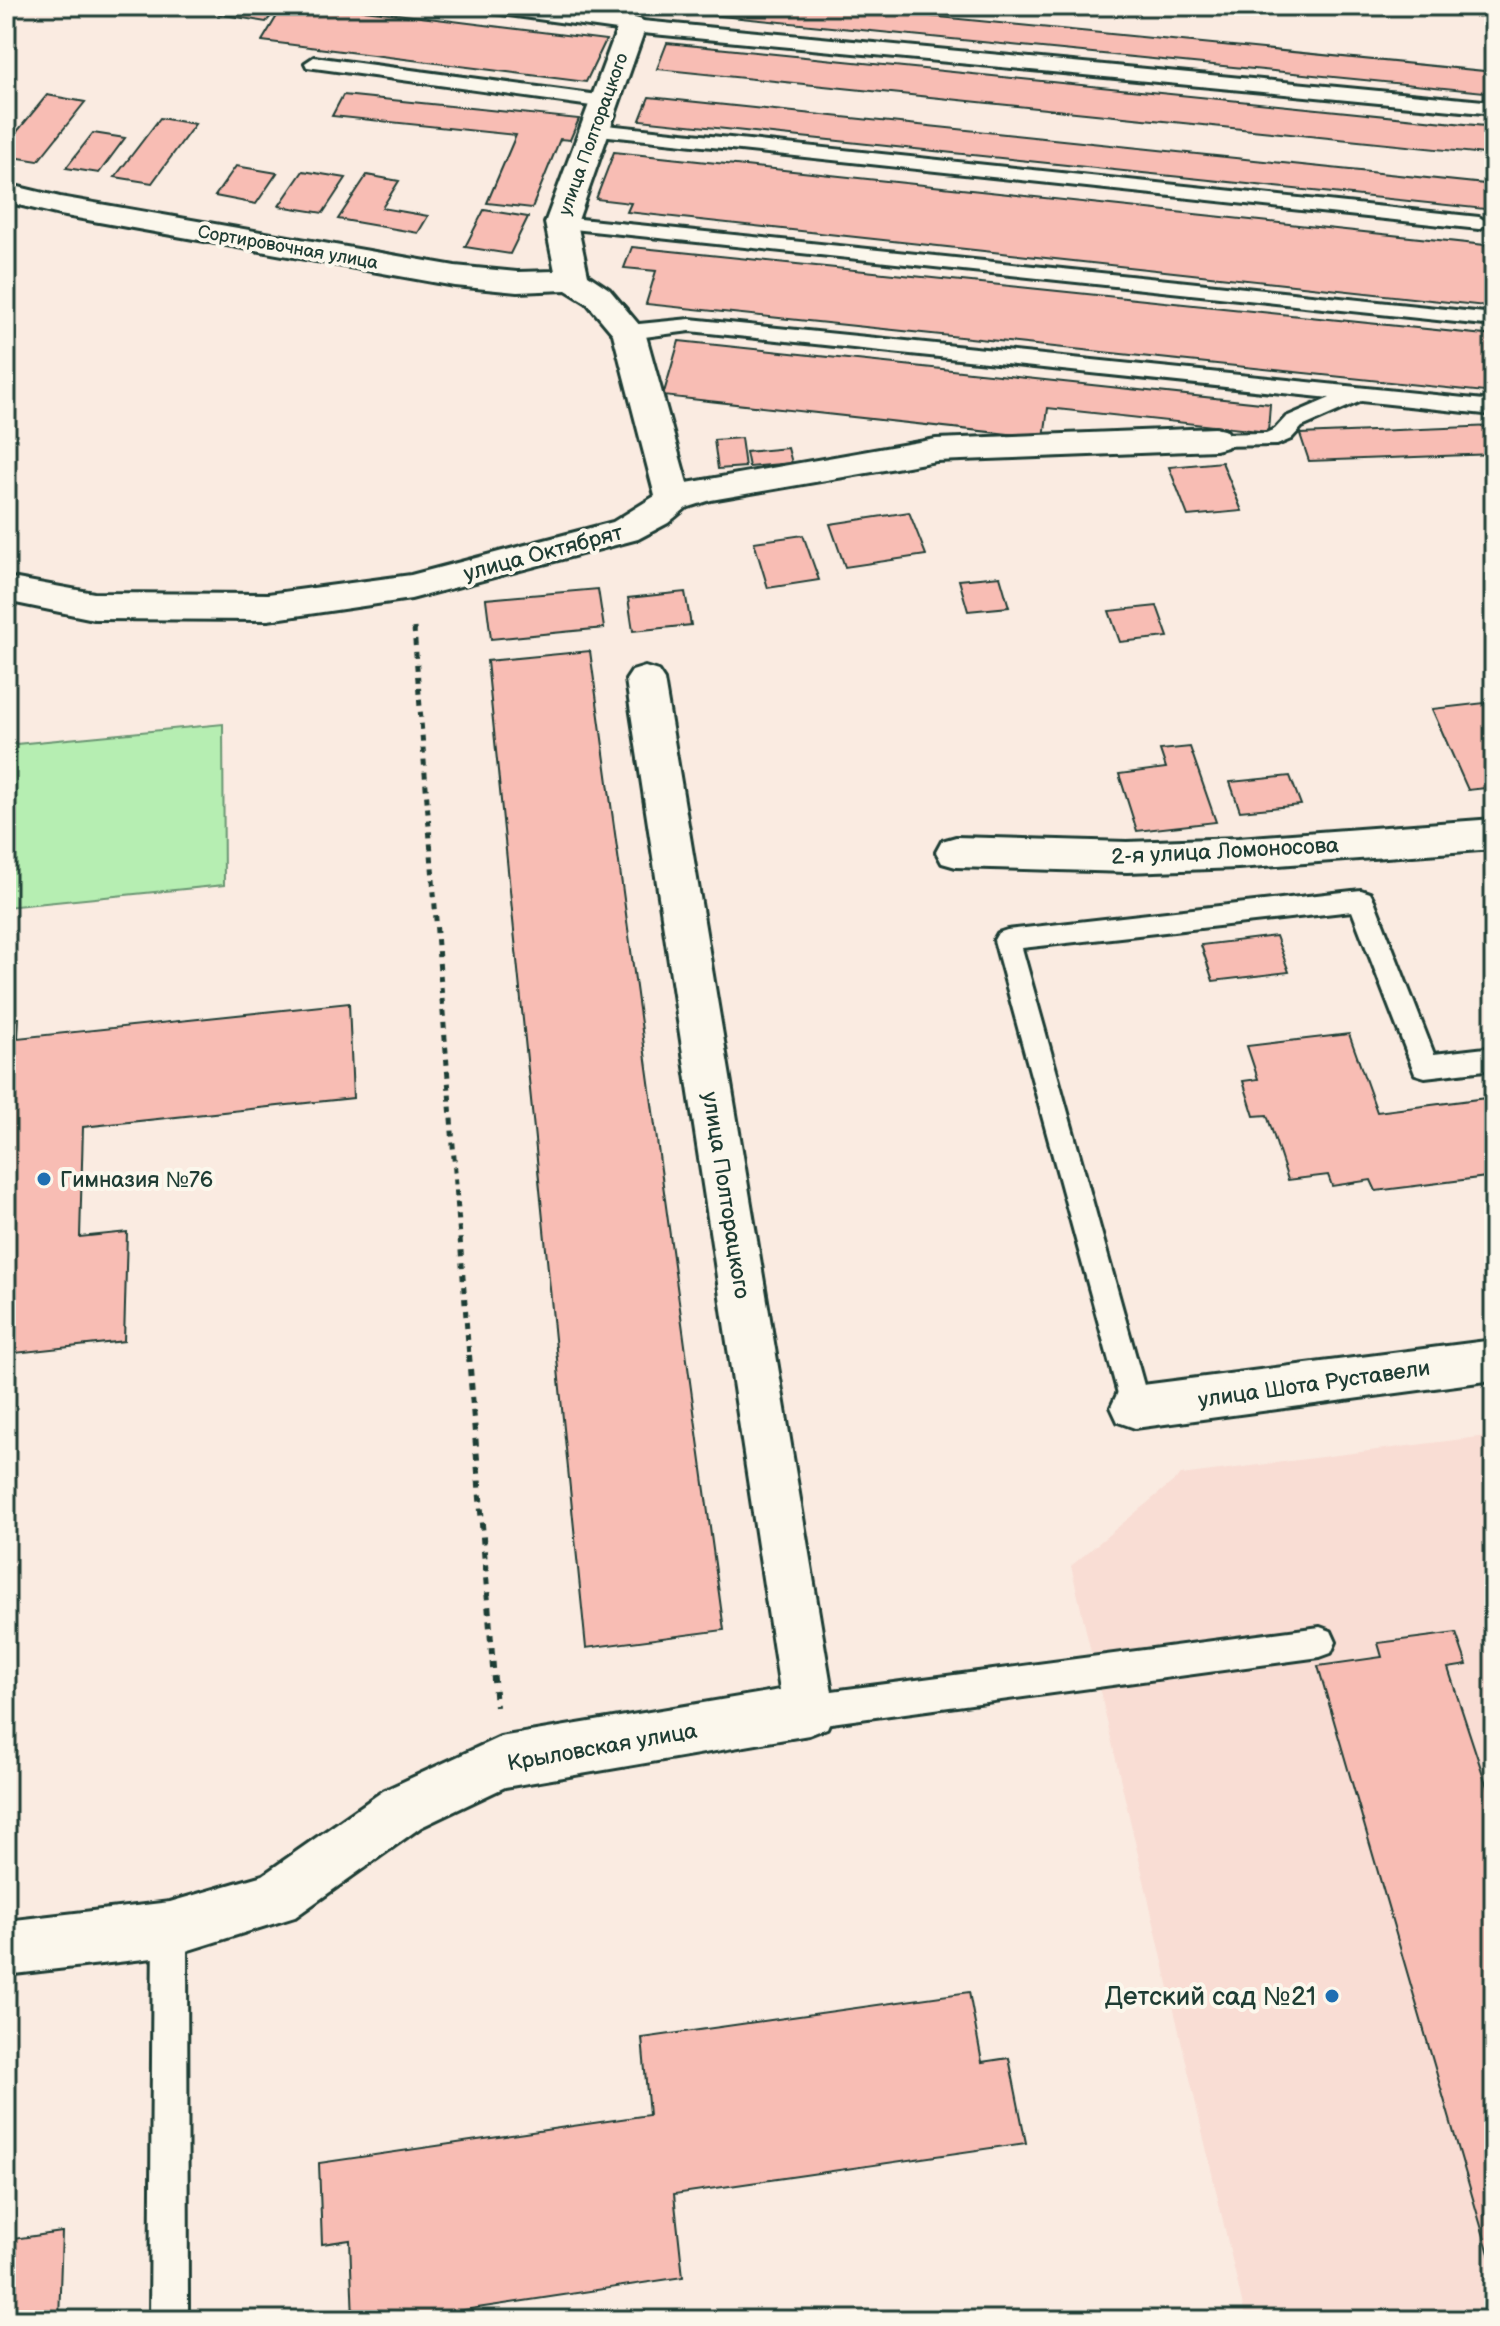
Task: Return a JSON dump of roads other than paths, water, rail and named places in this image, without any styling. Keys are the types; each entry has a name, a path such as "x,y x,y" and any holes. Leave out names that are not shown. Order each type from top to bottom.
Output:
{"street":[{"name":"улица Полторацкого","path":"573,280 561,223 632,26"},
{"name":"Сортировочная улица","path":"6,193 60,206 455,276 517,282 573,280"},
{"path":"573,280 598,296 629,332 674,500"},
{"name":"улица Октябрят","path":"6,589 94,606 193,609 268,607 411,587 625,531 655,515 674,500 705,489 936,450 1215,439"},
{"name":"улица Полторацкого","path":"645,680 809,1710"},
{"name":"2-я улица Ломоносова","path":"956,852 1127,857 1238,853 1494,834"},
{"name":"улица Шота Руставели","path":"1135,1407 1494,1360"},
{"name":"Крыловская улица","path":"6,1948 170,1929 276,1898 402,1809 500,1762 809,1710"}],"lane":[{"path":"480,6 632,26 1494,108"},
{"path":"314,63 602,116 1479,223"},
{"path":"561,223 1494,320"},
{"path":"629,332 690,325 1494,408"},
{"path":"1215,439 1269,440 1283,434 1294,422 1357,394"},
{"path":"1135,1407 1007,940 1361,900 1425,1066 1494,1058"},
{"path":"809,1710 1320,1642"},
{"path":"169,2320 170,1929"}],"place":[{"name":"Гимназия №76","path":"44,1179"},
{"name":"Детский сад №21","path":"1332,1996"}]}
